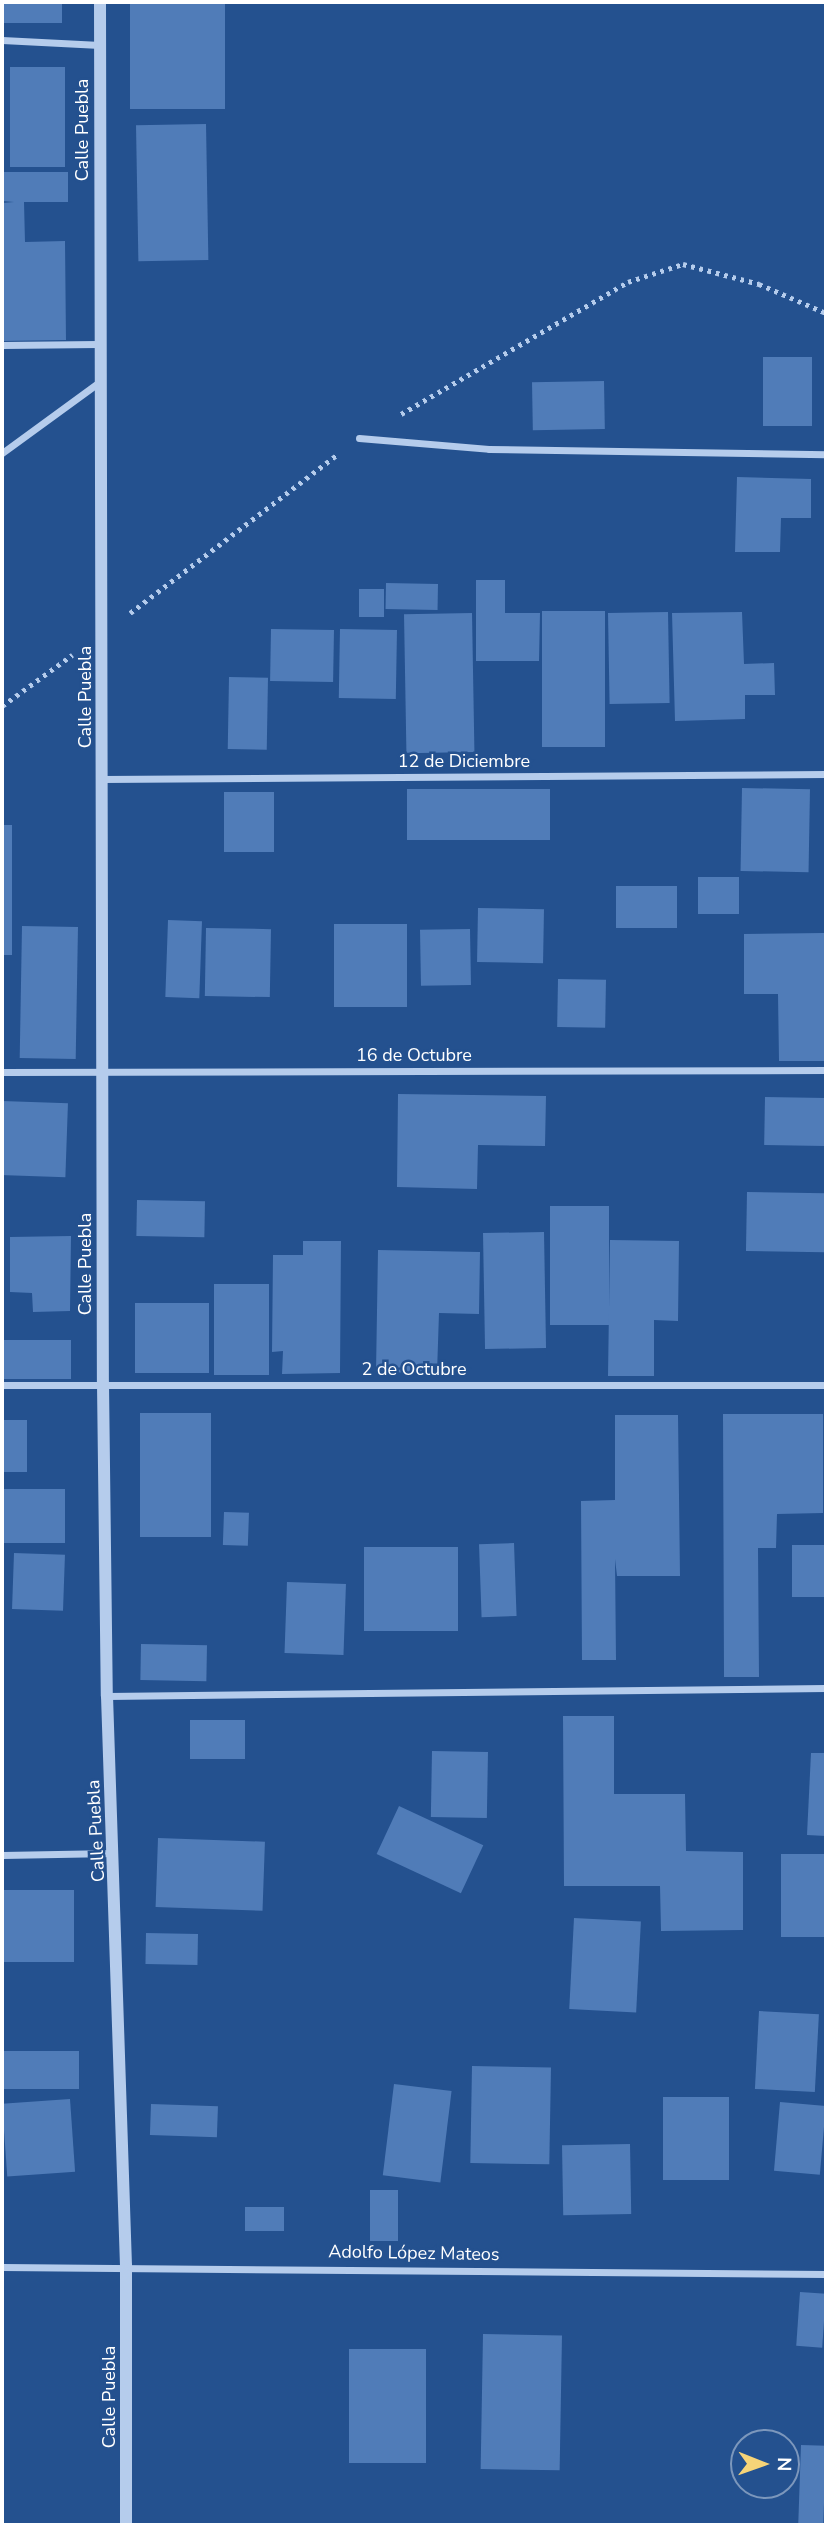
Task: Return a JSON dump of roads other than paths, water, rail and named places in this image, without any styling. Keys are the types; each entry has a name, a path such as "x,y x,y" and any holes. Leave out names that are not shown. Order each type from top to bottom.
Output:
{"street":[{"name":"Calle Puebla","path":"100,2 98,383 103,633 103,1384 107,1696 115,1853 126,2266 126,2525"},
{"path":"2,40 100,45"},
{"path":"2,345 98,344"},
{"path":"2,453 98,383"},
{"path":"359,438 489,449 826,454"},
{"name":"12 de Diciembre","path":"102,779 826,774"},
{"name":"16 de Octubre","path":"2,1072 826,1070"},
{"name":"2 de Octubre","path":"2,1385 826,1385"},
{"path":"107,1696 826,1688"},
{"path":"2,1856 115,1853"},
{"name":"Adolfo López Mateos","path":"2,2266 826,2274"}]}
